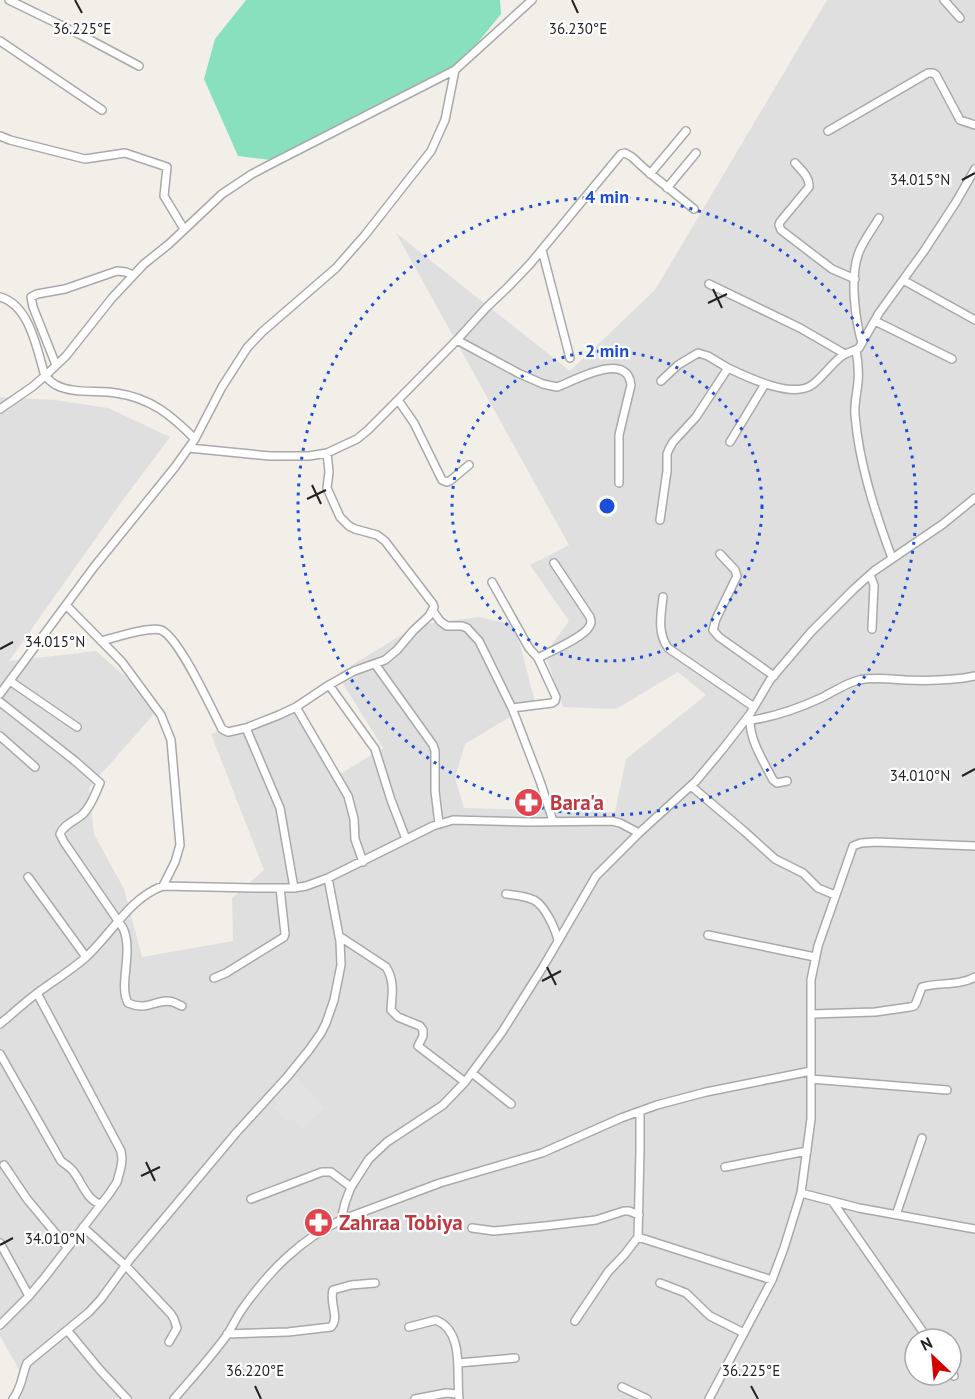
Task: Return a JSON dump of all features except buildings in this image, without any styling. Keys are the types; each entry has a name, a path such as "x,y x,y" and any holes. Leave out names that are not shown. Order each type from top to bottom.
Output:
{"street":[{"path":"9,0 139,66"},
{"path":"0,409 26,392 66,356 133,275 222,194 252,174 455,70 532,0"},
{"path":"944,0 960,18"},
{"path":"0,41 102,110"},
{"path":"0,694 120,533 189,448 222,387 247,348 262,332 336,268 365,235 430,151 445,120 455,70"},
{"path":"828,131 933,72 960,120 975,125"},
{"path":"650,174 687,130"},
{"path":"0,136 85,159 125,153 167,167 164,196 184,229"},
{"path":"189,448 270,456 309,456 327,453 357,439 369,430 508,288 621,154 625,153 632,157 694,209"},
{"path":"667,188 696,153"},
{"path":"795,163 807,178 809,187 780,222 781,230 832,269 855,279"},
{"path":"661,381 678,365 698,353 765,384 794,389 808,387 845,354 856,350 862,343 950,212 975,169"},
{"path":"862,343 854,297 857,257 860,248 879,218"},
{"path":"542,250 570,358"},
{"path":"56,365 31,297 65,289 117,271 133,275"},
{"path":"903,280 975,320"},
{"path":"709,284 800,328 845,354"},
{"path":"0,297 15,304 24,317 45,376 57,385 75,390 116,393 147,402 163,410 195,439"},
{"path":"24,317 35,313"},
{"path":"875,321 952,359"},
{"path":"457,340 518,373 551,387 557,387 598,370 623,371 630,379 631,385 619,435 619,483"},
{"path":"856,350 859,370 855,417 864,470 892,558"},
{"path":"660,519 669,449 696,417 728,368"},
{"path":"730,442 765,384"},
{"path":"398,400 414,423 442,480 447,482 451,480 469,465"},
{"path":"327,453 329,472 327,488 340,517 355,530 377,535 385,540 433,604 433,611 440,621 447,626 467,628 479,641 512,708 553,821"},
{"path":"341,1220 351,1187 369,1159 387,1142 443,1105 465,1082 502,1032 596,876 691,786 747,721 762,692 810,632 870,575 944,524 975,498"},
{"path":"720,554 735,570 737,576 713,630 719,637 774,676"},
{"path":"538,658 579,637 591,623 590,617 554,563"},
{"path":"870,575 874,585 872,629"},
{"path":"492,582 529,648 538,658 556,698 552,703 512,708"},
{"path":"663,597 660,627 664,643 668,648 754,707"},
{"path":"66,604 122,662 150,698 161,715 171,740 180,845 176,862 163,886"},
{"path":"101,641 153,629 164,631 174,641 203,690 222,729 228,732 246,728 279,715 354,671 390,657 433,611"},
{"path":"375,664 433,745 439,824"},
{"path":"747,721 765,718 798,707 861,680 881,678 944,681 975,676"},
{"path":"10,681 77,727"},
{"path":"329,685 375,748 390,800 406,839"},
{"path":"0,702 100,783 89,807 63,828 60,834 127,935 125,995 128,1003 142,1007 168,1001 182,1006"},
{"path":"296,707 348,796 354,819 355,839 363,862"},
{"path":"747,721 773,780 777,783 787,781"},
{"path":"246,728 280,808 294,888"},
{"path":"0,736 35,767"},
{"path":"691,786 775,859 807,876 818,888 835,895"},
{"path":"0,1024 86,957 124,914 146,894 163,886 294,888 328,878 406,839 453,820 612,821 639,833"},
{"path":"709,1399 772,1280 801,1193 811,1119 812,980 815,957 853,846 876,842 975,846"},
{"path":"28,877 86,957"},
{"path":"13,1399 22,1384 27,1363 89,1312 101,1299 201,1174 287,1077 321,1033 330,1012 341,965 339,936 328,878"},
{"path":"214,978 284,937 280,888"},
{"path":"506,894 537,902 553,925 558,940"},
{"path":"339,936 386,967 393,990 392,1010 398,1017 420,1026 423,1036 418,1046 465,1082"},
{"path":"708,936 815,957"},
{"path":"812,1014 875,1012 910,1007 916,1004 921,987 959,983 975,977"},
{"path":"0,1325 29,1296 101,1204 117,1182 122,1163 121,1151 37,993"},
{"path":"0,1054 61,1161 72,1169 95,1203 101,1204"},
{"path":"174,1399 227,1334 245,1305 275,1268 302,1243 321,1230 341,1220 440,1183 542,1153 657,1105 706,1092 811,1071"},
{"path":"472,1073 511,1104"},
{"path":"811,1079 947,1090"},
{"path":"575,1321 608,1272 638,1237 640,1112"},
{"path":"896,1215 922,1138"},
{"path":"725,1167 807,1151"},
{"path":"4,1165 27,1199 67,1247"},
{"path":"251,1199 322,1172 331,1172 351,1187"},
{"path":"801,1193 896,1215 975,1229"},
{"path":"832,1201 920,1327"},
{"path":"472,1228 494,1231 545,1226 596,1220 624,1211 639,1215"},
{"path":"83,1227 126,1266 174,1319 176,1331 170,1342"},
{"path":"638,1237 772,1280"},
{"path":"0,1243 29,1296"},
{"path":"227,1334 331,1328 335,1321 331,1295 333,1290 351,1285 375,1283"},
{"path":"660,1283 686,1293 710,1317 744,1333"},
{"path":"409,1327 436,1320 443,1323 454,1339 458,1363 459,1397 446,1393 415,1399"},
{"path":"67,1330 100,1371 127,1399"},
{"path":"458,1363 515,1358"},
{"path":"622,1387 647,1399"}],"shaded area":[{"path":"827,0 975,0 975,1399 17,1399 26,1382 0,1336 0,397 55,400 108,408 170,437 9,661 96,651 160,707 89,788 94,834 124,889 142,957 233,941 232,898 264,870 211,734 297,707 340,774 383,748 337,674 418,625 479,617 515,625 535,702 465,744 455,778 464,808 615,812 626,759 706,695 678,672 616,709 563,707 545,654 569,621 530,565 569,545 396,233 570,371 655,290"},
{"path":"296,1077 325,1108 302,1129 291,1118 286,1122 274,1108 278,1104 273,1098"}],"green space":[{"path":"246,0 500,0 501,14 463,61 279,161 238,156 204,79 215,39"}],"place":[{"name":"Bara'a","path":"529,803"},
{"name":"Zahraa Tobiya","path":"318,1223"}]}
